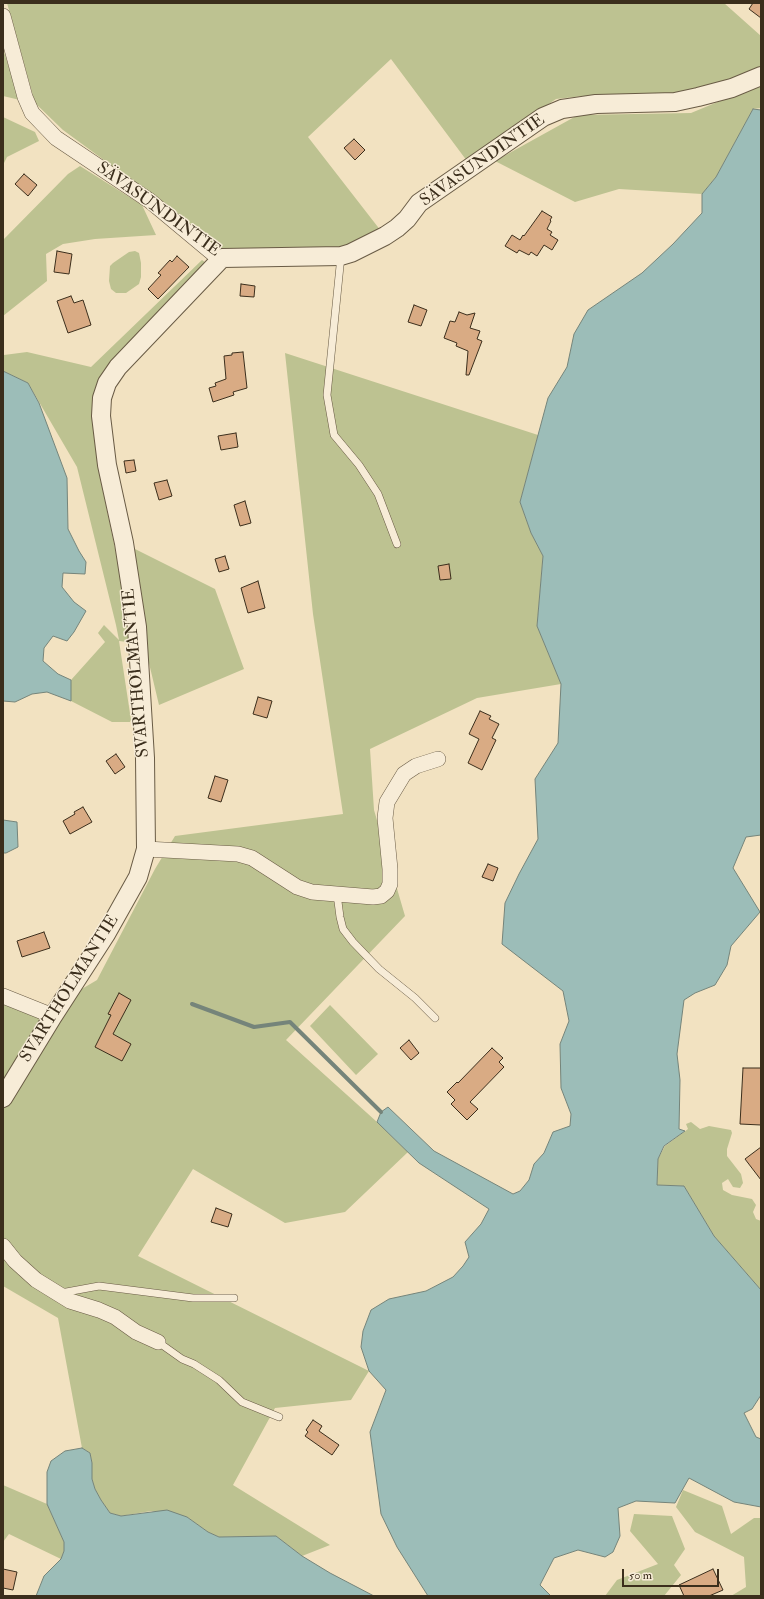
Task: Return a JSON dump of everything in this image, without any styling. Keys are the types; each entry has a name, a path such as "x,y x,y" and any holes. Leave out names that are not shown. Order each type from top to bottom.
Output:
{"street":[{"name":"SÄVASUNDINTIE","path":"3,16 25,98 32,113 56,138 150,201 216,256 222,258 341,256 351,253 391,232 407,219 419,203 543,117 562,109 596,104 675,102 732,88 761,76"},
{"name":"SVARTHOLMANTIE","path":"3,1098 53,1016 106,934 138,877 146,848 147,835 144,758 137,627 124,543 107,465 101,416 102,398 107,383 118,367 222,258"},
{"path":"146,848 238,854 252,858 298,887 312,892 373,897 381,896 387,891 390,884 385,818 388,802 404,774 416,766 438,759"},
{"path":"3,996 53,1016"},
{"path":"3,1246 24,1271 58,1294 70,1301 99,1310 114,1317 136,1332 158,1342"}],"lane":[{"path":"341,256 327,395 334,435 359,464 378,494 397,544"},
{"path":"337,894 343,929 353,942 378,970 414,998 436,1018"},
{"path":"58,1294 99,1286 193,1298 234,1298"},
{"path":"158,1342 182,1359 194,1364 219,1380 242,1402 279,1417"}],"green space":[{"path":"7,3 724,3 761,36 761,67 735,80 680,96 583,96 556,99 467,161 391,59 308,137 381,231 340,250 213,254 208,239 191,224 63,130 35,103"},
{"path":"3,49 20,100 3,96"},
{"path":"761,84 761,108 753,109 716,177 702,194 619,189 575,202 495,161 578,115 691,113"},
{"path":"3,117 35,132 39,141 7,157 3,165"},
{"path":"80,166 142,205 156,235 95,239 63,244 46,254 47,281 3,316 3,240 68,174"},
{"path":"135,251 139,253 141,263 141,277 139,284 126,293 116,293 111,289 109,281 110,266 129,252"},
{"path":"202,260 212,267 114,365 92,397 98,468 135,643 119,641 131,720 130,722 112,722 71,701 71,680 105,642 98,633 104,625 119,640 77,467 28,383 3,371 4,355 27,352 91,367"},
{"path":"285,353 538,435 520,502 531,533 543,556 537,626 561,684 477,698 370,749 374,810 405,916 286,1040 408,1152 345,1212 285,1223 193,1169 138,1256 369,1371 351,1400 275,1408 233,1485 330,1545 302,1556 276,1536 219,1537 208,1532 187,1517 151,1511 121,1516 110,1513 95,1489 92,1479 92,1463 90,1453 82,1448 58,1318 3,1286 3,1003 38,1015 97,980 155,869 175,836 343,814 313,614"},
{"path":"133,548 215,589 244,669 159,705 148,659"},
{"path":"330,1005 378,1054 356,1075 310,1026"},
{"path":"691,1122 700,1129 709,1126 731,1130 732,1133 727,1149 727,1156 741,1174 743,1183 740,1188 733,1187 728,1179 722,1183 723,1190 732,1195 752,1199 756,1205 753,1212 756,1219 761,1221 761,1290 714,1236 684,1186 657,1185 658,1159 665,1146 688,1129 686,1124"},
{"path":"3,1485 47,1504 64,1542 64,1551 61,1559 9,1534 3,1542"},
{"path":"683,1490 722,1506 731,1534 754,1518 761,1518 761,1596 731,1596 746,1587 744,1557 695,1532 676,1507"},
{"path":"634,1514 672,1516 685,1549 674,1565 681,1575 664,1596 605,1596 617,1580 658,1564 630,1531"}],"water":[{"path":"753,109 761,110 761,835 746,837 733,868 760,912 731,946 727,965 715,985 695,993 684,1000 677,1054 680,1080 679,1129 685,1131 664,1146 658,1159 657,1185 684,1186 714,1236 761,1290 761,1395 752,1409 744,1413 756,1437 761,1439 761,1507 734,1502 689,1478 675,1503 636,1501 618,1508 620,1536 613,1552 605,1557 578,1550 554,1558 540,1585 551,1596 428,1596 397,1547 381,1514 370,1432 386,1390 369,1371 361,1347 363,1331 371,1310 389,1299 426,1291 453,1277 469,1257 465,1242 481,1224 489,1209 419,1163 377,1122 381,1112 388,1107 434,1151 513,1194 520,1191 529,1180 534,1164 544,1153 553,1132 570,1126 571,1114 561,1088 560,1044 569,1021 563,991 502,944 505,903 538,839 535,779 558,743 561,684 537,626 543,556 531,533 520,502 548,398 567,367 574,334 588,310 642,273 673,244 702,213 702,194 716,177"},
{"path":"3,371 28,383 39,403 67,478 68,529 86,562 85,574 63,573 62,587 74,602 86,611 67,641 53,636 44,648 43,661 58,674 71,680 71,701 47,692 32,694 15,702 3,701"},
{"path":"3,820 17,822 18,847 6,853 3,853"},
{"path":"82,1448 90,1453 92,1463 92,1479 95,1489 110,1513 121,1516 167,1510 187,1517 208,1532 219,1537 276,1536 302,1556 330,1573 374,1596 36,1596 44,1576 61,1559 64,1551 64,1542 47,1504 47,1472 51,1461 65,1451"}],"building":[{"path":"753,3 761,3 761,18 749,9"},
{"path":"354,139 365,150 355,160 344,148"},
{"path":"24,174 37,185 28,196 15,184"},
{"path":"542,211 552,217 547,229 552,232 550,235 558,240 552,250 544,245 537,256 531,252 529,255 519,250 517,253 505,246 512,235 520,240"},
{"path":"57,251 72,254 69,274 54,272"},
{"path":"177,256 189,267 158,299 148,289 161,275 158,273 170,260 172,262"},
{"path":"241,284 255,286 254,297 240,296"},
{"path":"71,296 74,303 83,300 91,325 68,333 57,301"},
{"path":"414,305 427,310 421,326 408,322"},
{"path":"459,312 467,315 475,313 470,328 480,331 477,339 482,341 469,375 466,375 468,351 456,346 457,343 444,338 450,321 455,322"},
{"path":"243,352 247,388 233,392 234,395 213,402 209,388 216,386 215,383 226,379 224,356 232,355 232,353"},
{"path":"236,433 238,447 221,450 218,436"},
{"path":"134,460 136,471 126,473 124,461"},
{"path":"167,480 172,496 159,500 154,483"},
{"path":"245,501 251,523 240,526 234,505"},
{"path":"225,556 229,569 219,572 215,559"},
{"path":"449,564 451,579 440,580 438,566"},
{"path":"258,581 265,608 248,613 241,588"},
{"path":"258,697 272,701 267,718 253,714"},
{"path":"480,711 491,716 489,719 499,724 492,738 496,740 482,770 468,763 479,739 469,734"},
{"path":"116,754 125,767 115,774 106,761"},
{"path":"215,776 228,780 221,802 208,798"},
{"path":"83,807 92,822 70,834 63,821"},
{"path":"488,864 498,868 493,881 482,877"},
{"path":"44,932 50,948 22,957 17,941"},
{"path":"119,993 131,1000 113,1034 131,1044 122,1061 95,1047 111,1015 108,1014"},
{"path":"409,1040 419,1053 411,1060 400,1048"},
{"path":"492,1048 503,1058 499,1062 504,1067 470,1102 478,1109 467,1120 451,1104 455,1100 447,1092 457,1082 458,1083"},
{"path":"743,1068 761,1068 761,1125 740,1124"},
{"path":"761,1147 761,1180 745,1159"},
{"path":"216,1208 232,1214 228,1227 211,1222"},
{"path":"313,1420 322,1426 319,1431 339,1445 332,1455 305,1436 308,1432 306,1430"},
{"path":"3,1569 17,1572 13,1590 3,1588"},
{"path":"713,1569 723,1590 709,1596 684,1596 679,1585"}],"waterway":[{"path":"192,1004 254,1027 290,1022 381,1112"}]}
